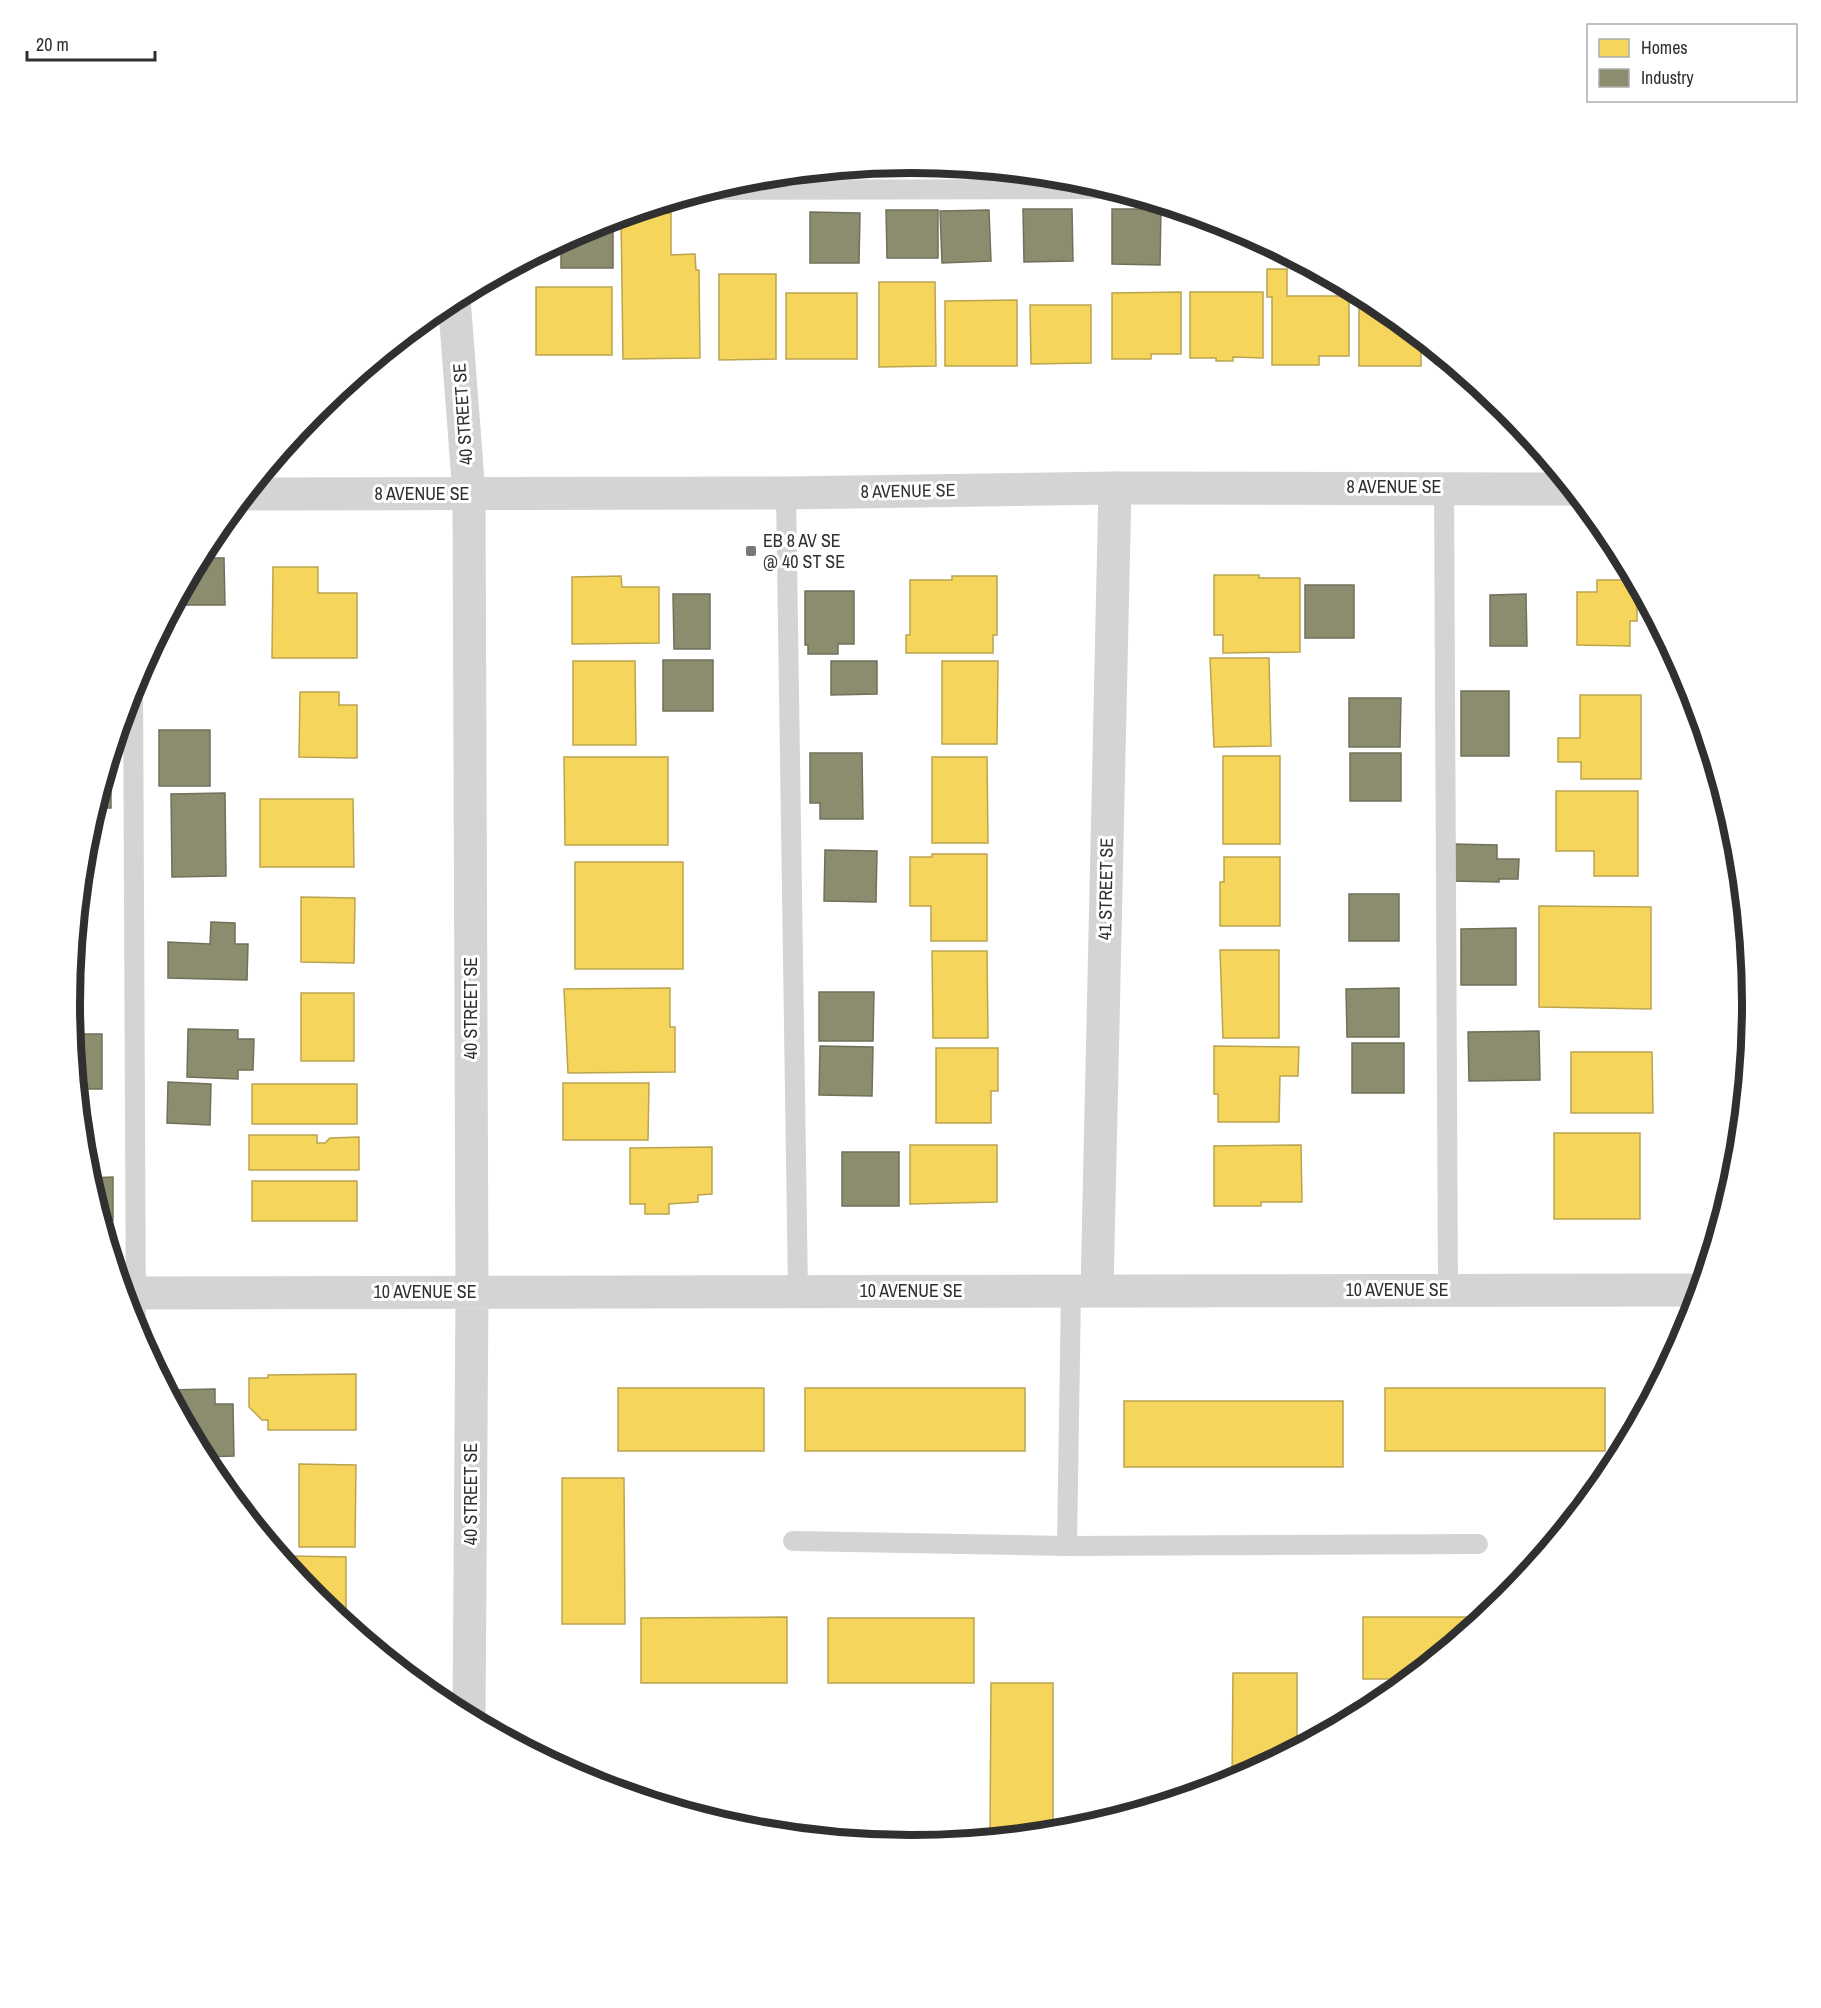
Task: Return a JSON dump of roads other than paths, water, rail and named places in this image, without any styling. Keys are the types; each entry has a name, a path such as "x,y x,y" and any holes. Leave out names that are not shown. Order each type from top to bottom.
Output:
{"street":[{"name":"40 STREET SE","path":"455,309 469,494 472,1292 469,1708"},
{"name":"8 AVENUE SE","path":"254,494 786,493 1115,488 1562,489"},
{"name":"41 STREET SE","path":"1084,1291 1115,488"},
{"name":"10 AVENUE SE","path":"132,1293 1690,1290"}],"lane":[{"path":"744,190 1073,189"},
{"path":"1444,487 1449,1290"},
{"path":"786,493 798,1292"},
{"path":"129,1285 133,713"},
{"path":"1067,1546 1084,1291"},
{"path":"793,1541 1067,1546 1478,1544"}],"place":[{"name":"EB 8 AV SE @ 40 ST SE","path":"751,551"}]}
